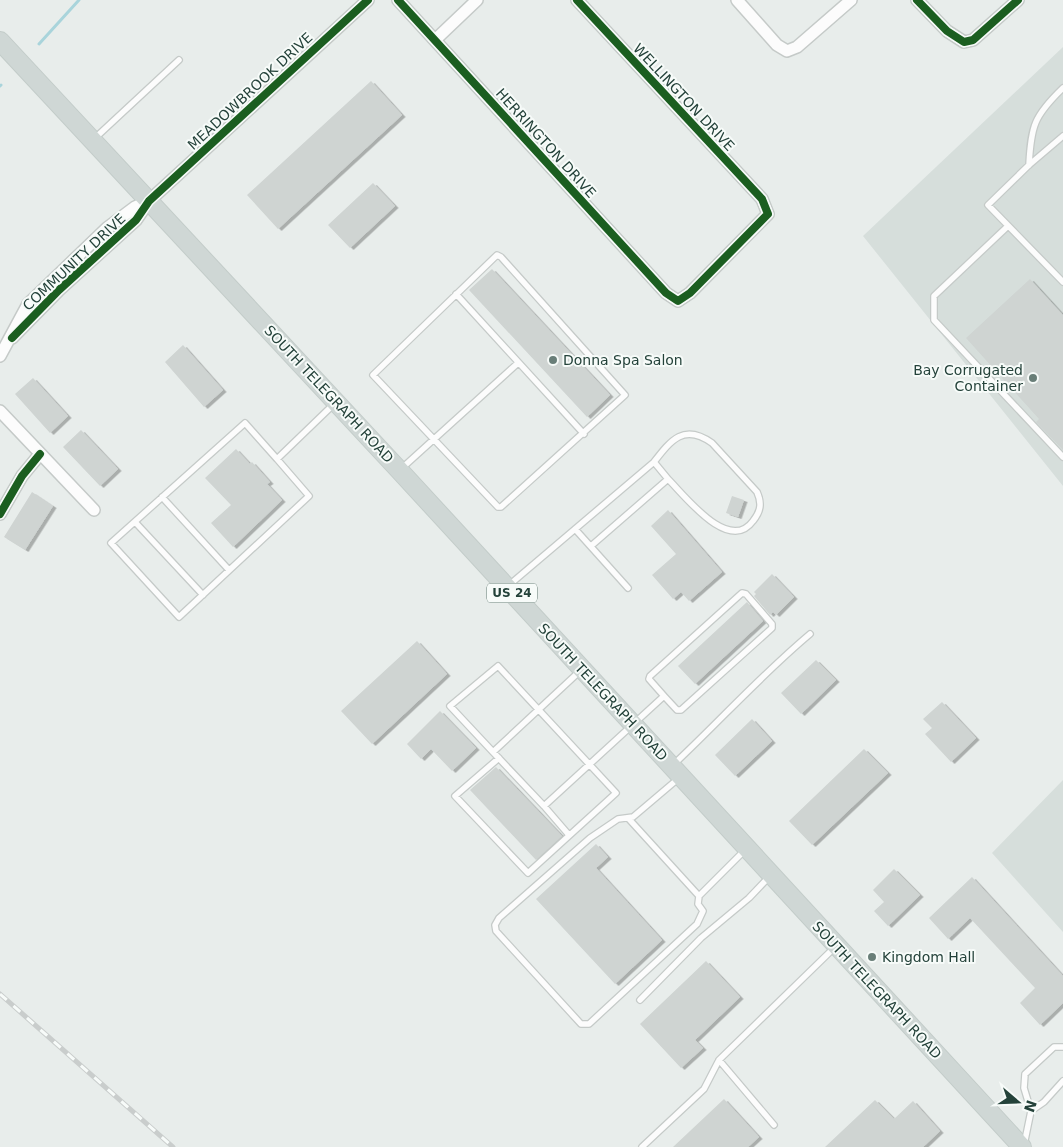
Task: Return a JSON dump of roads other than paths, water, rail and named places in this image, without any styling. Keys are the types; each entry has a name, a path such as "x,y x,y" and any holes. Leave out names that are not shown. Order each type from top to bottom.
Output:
{"main road":[{"name":"SOUTH TELEGRAPH ROAD","path":"0,40 400,470 633,726 1022,1147"}],"street":[{"name":"MEADOWBROOK DRIVE","path":"149,201 368,0"},
{"name":"HERRINGTON DRIVE","path":"398,0 666,292 678,301"},
{"path":"435,40 477,0"},
{"name":"WELLINGTON DRIVE","path":"577,0 762,199 768,214 697,286 678,301"},
{"path":"737,0 772,40 787,51 797,47 850,0"},
{"path":"918,0 947,31 964,42 973,40 1018,0"},
{"name":"COMMUNITY DRIVE","path":"12,338 18,318 28,304 107,228 135,207 149,201"},
{"name":"COMMUNITY DRIVE","path":"0,356 12,338 76,275 136,220 149,201"},
{"path":"0,411 94,510"},
{"path":"0,514 22,476 40,454"}],"lane":[{"path":"94,140 179,60"},
{"path":"1029,165 1030,134 1044,107 1063,88"},
{"path":"1063,136 988,204 1063,282"},
{"path":"1008,226 934,296 934,320 1063,457"},
{"path":"497,255 508,264 625,393 624,397 501,508 373,375 456,294 497,255"},
{"path":"67,266 76,275"},
{"path":"456,294 584,434"},
{"path":"400,470 518,363"},
{"path":"277,459 336,402"},
{"path":"245,423 309,496 179,617 111,543 162,497 245,423"},
{"path":"506,587 654,462 678,435 692,434 704,437 712,443 757,492 761,502 759,512 747,528 734,531 724,530 710,522 654,462"},
{"path":"591,546 668,479"},
{"path":"162,497 229,570"},
{"path":"134,522 203,595"},
{"path":"576,529 628,588"},
{"path":"742,594 746,594 772,624 772,628 681,710 677,710 664,696 649,679 650,676 742,594"},
{"path":"746,848 699,896 698,904 703,911 697,924 589,1024 581,1024 496,931 495,925 499,918 590,838 618,819 633,817 676,772 707,734 777,662 810,634"},
{"path":"499,758 455,796 528,872 569,836 616,793 498,666 450,706 493,752 499,758 544,806 569,836"},
{"path":"493,752 581,669"},
{"path":"544,806 664,696"},
{"path":"628,818 699,896"},
{"path":"640,1000 702,938 749,898 771,875"},
{"path":"642,1147 704,1089 719,1060 836,946"},
{"path":"1022,1147 1032,1111 1024,1088 1025,1074 1054,1047 1063,1047"},
{"path":"719,1060 774,1125"},
{"path":"1032,1111 1044,1102 1063,1081"}],"waterway":[{"path":"39,44 79,0"}],"railway":[{"path":"0,994 173,1147"}],"place":[{"name":"Donna Spa Salon","path":"553,360"},
{"name":"Bay Corrugated Container","path":"1033,378"},
{"name":"Kingdom Hall","path":"872,957"}]}
